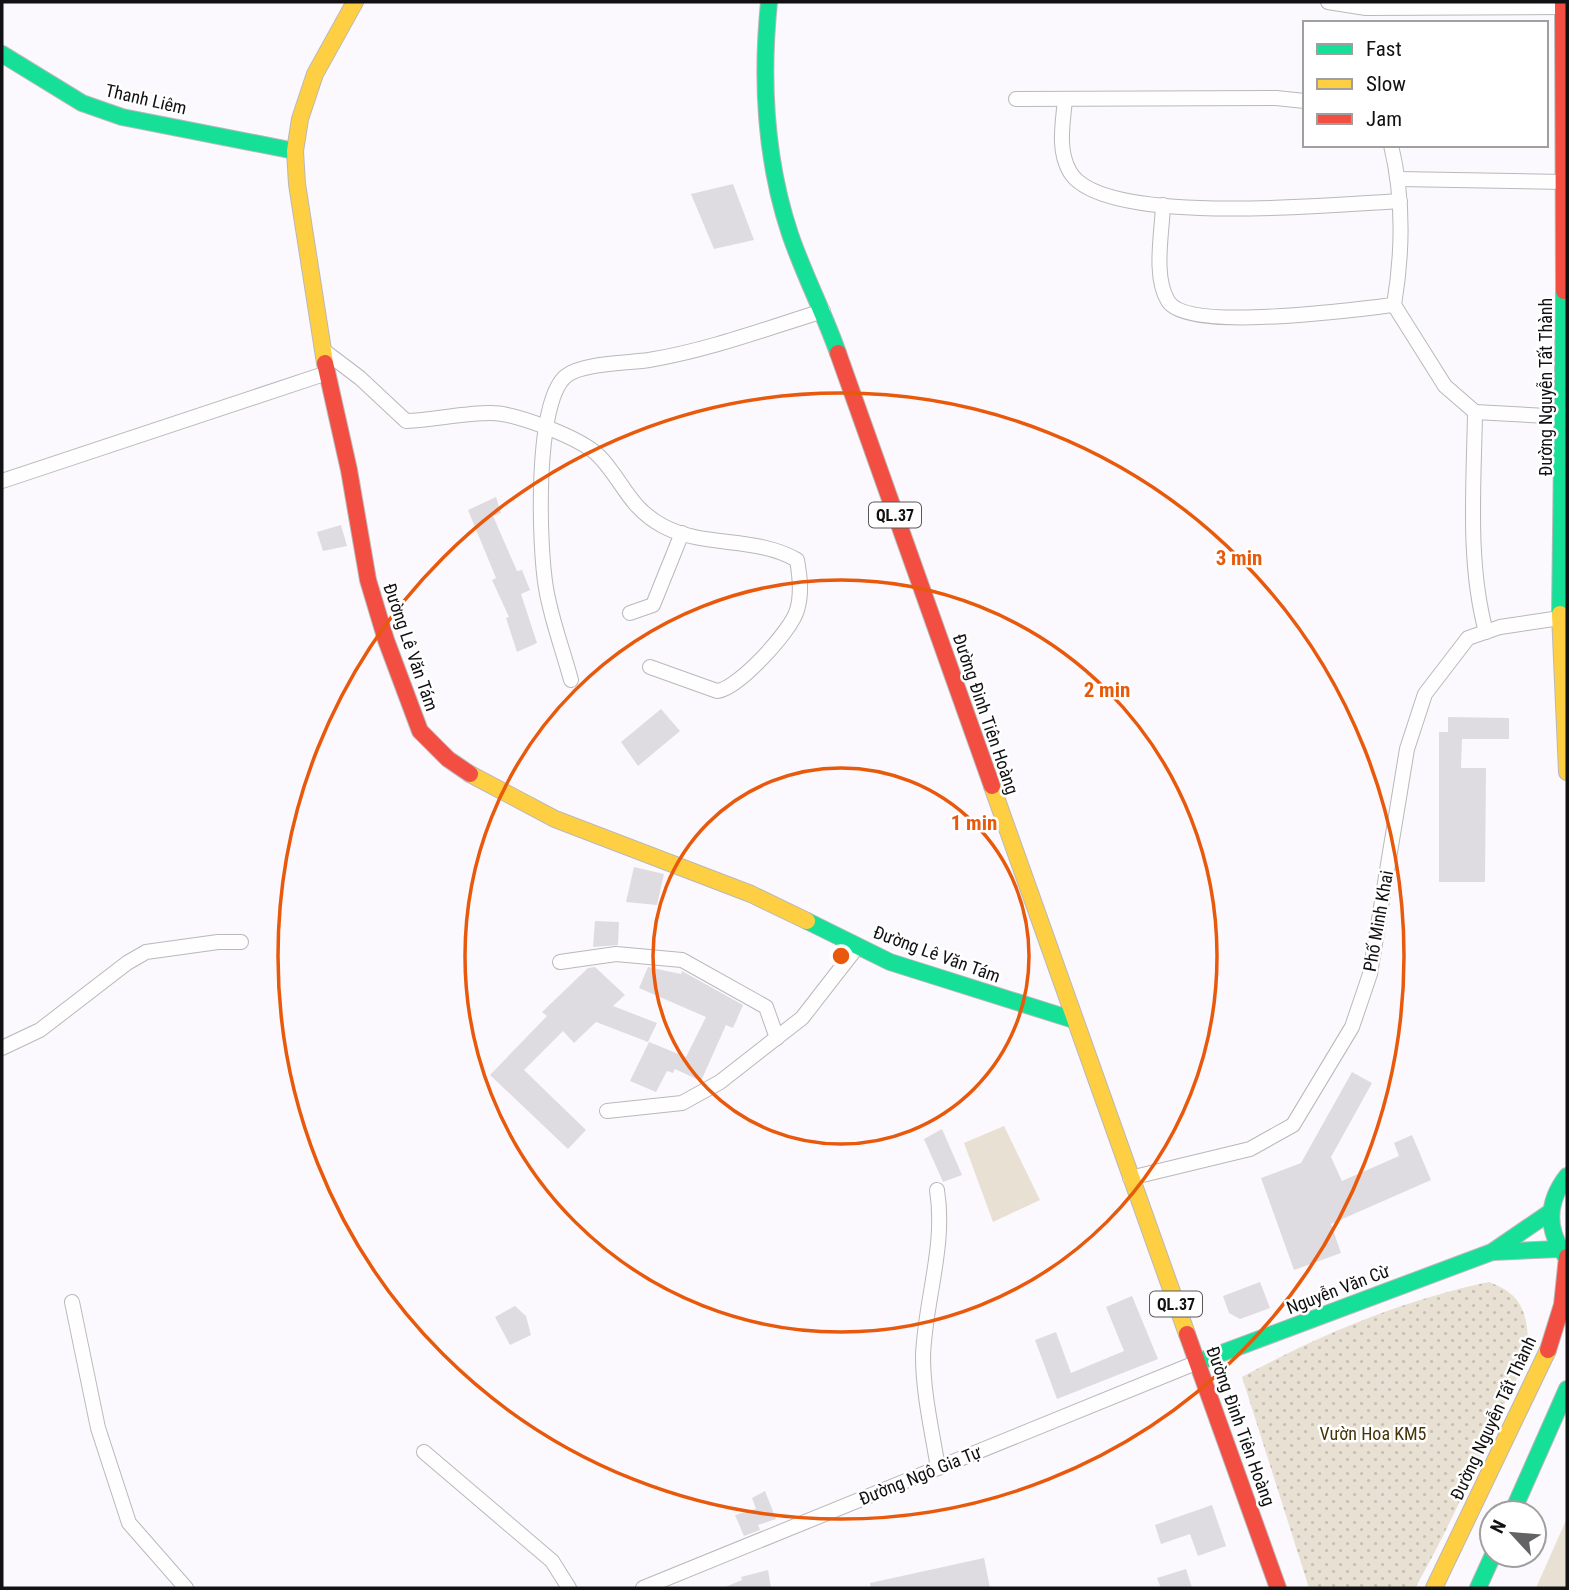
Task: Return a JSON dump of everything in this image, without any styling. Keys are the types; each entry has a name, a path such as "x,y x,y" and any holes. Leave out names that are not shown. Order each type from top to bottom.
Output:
{"main road":[{"name":"Đường Lê Văn Tám","path":"355,2 315,74 300,119 295,151 297,184 327,373 349,470 368,580 386,640 420,731 448,758 484,784 555,819 751,894 890,962 1074,1020"},
{"name":"Đường Đinh Tiên Hoàng","path":"769,2 763,82 776,176 791,235 823,311 1278,1588"},
{"name":"Đường Nguyễn Tất Thành","path":"1563,4 1566,327 1564,617 1567,772"},
{"name":"Thanh Liêm","path":"2,54 82,103 122,117 295,151"},
{"path":"1564,1255 1550,1225 1549,1213 1553,1197 1567,1176"},
{"name":"Nguyễn Văn Cừ","path":"1198,1362 1492,1252 1549,1213"},
{"name":"Nguyễn Văn Cừ","path":"1492,1252 1564,1255"},
{"name":"Đường Nguyễn Tất Thành","path":"1434,1588 1551,1343 1562,1306 1564,1255"},
{"path":"1518,1499 1567,1389"},
{"path":"1478,1588 1487,1569"}],"street":[{"path":"1328,2 1366,8 1563,4"},
{"path":"1016,99 1276,98 1303,101"},
{"path":"1065,99 1062,150 1070,173 1079,182 1101,193 1163,205 1220,211 1400,201"},
{"path":"1391,147 1399,179 1402,257 1394,304 1445,386 1475,412 1565,417"},
{"path":"1399,179 1564,182"},
{"path":"1163,205 1163,287 1168,303 1180,312 1220,317 1334,314 1394,304"},
{"path":"572,680 548,599 543,562 542,477 546,428 553,396 561,381 573,372 706,350 823,311"},
{"path":"323,350 360,378 406,421 489,412 546,428 586,446 599,456 636,507 664,527 682,533 776,550 797,561 800,579 797,610 791,625 740,680 723,691 650,667"},
{"path":"2,481 327,373"},
{"path":"1475,412 1473,524 1481,616 1486,632"},
{"path":"630,613 653,605 682,533"},
{"name":"Phố Minh Khai","path":"1130,1178 1251,1149 1293,1125 1352,1027 1370,974 1407,749 1425,694 1468,638 1564,617"},
{"path":"2,1048 40,1030 127,962 146,952 218,942 241,942"},
{"path":"607,1111 682,1103 720,1082 802,1018 858,946"},
{"path":"560,962 616,954 681,960 765,1007 777,1038"},
{"path":"937,1190 939,1239 923,1355 937,1468"},
{"path":"72,1302 98,1429 129,1523 186,1588"},
{"name":"Đường Ngô Gia Tự","path":"643,1588 1198,1362"},
{"path":"424,1452 552,1561 569,1588"}],"green space":[{"path":"1004,1126 1040,1200 993,1222 964,1143"},
{"name":"Vườn Hoa KM5","path":"1489,1282 1507,1291 1519,1302 1528,1338 1526,1356 1461,1500 1415,1588 1309,1588 1242,1377 1362,1320"},
{"path":"1567,1518 1567,1588 1536,1588 1544,1569 1548,1569 1548,1561"}],"building":[{"path":"733,184 754,240 714,249 691,194"},
{"path":"496,497 501,513 493,516 517,571 522,570 530,590 521,594 537,643 517,652 506,618 509,617 492,580 496,578 468,510"},
{"path":"341,525 347,546 323,551 317,532"},
{"path":"661,709 680,731 638,766 621,742"},
{"path":"1448,717 1509,718 1509,739 1462,739 1461,768 1486,768 1485,882 1439,882 1439,732 1448,732"},
{"path":"634,867 664,874 657,905 626,902"},
{"path":"595,921 619,922 618,945 593,947"},
{"path":"595,967 625,995 613,1006 657,1023 648,1042 596,1022 574,1043 563,1031 524,1070 586,1130 568,1149 490,1075 547,1016 542,1012 588,968"},
{"path":"648,967 681,974 682,971 743,1005 733,1028 726,1025 701,1081 675,1069 673,1073 667,1071 656,1092 630,1081 649,1042 686,1057 706,1017 639,988"},
{"path":"1352,1072 1372,1083 1331,1157 1342,1181 1399,1156 1394,1143 1412,1135 1431,1180 1331,1224 1341,1253 1294,1270 1261,1178 1301,1163"},
{"path":"942,1129 962,1175 943,1182 924,1139"},
{"path":"1260,1282 1270,1308 1240,1319 1229,1313 1223,1296"},
{"path":"1132,1296 1158,1359 1057,1399 1035,1340 1056,1332 1071,1373 1124,1351 1106,1307"},
{"path":"515,1306 526,1316 531,1335 510,1345 495,1317"},
{"path":"765,1491 776,1519 758,1525 760,1530 744,1536 735,1515 756,1509 752,1498"},
{"path":"1212,1505 1226,1546 1198,1556 1190,1534 1161,1544 1155,1525"},
{"path":"984,1558 990,1588 871,1588 870,1583"},
{"path":"1186,1569 1192,1588 1161,1588 1157,1578"},
{"path":"768,1570 771,1588 723,1588 742,1580 741,1577"}],"traffic: fast":[{"path":"769,2 765,61 767,119 775,177 790,234 838,353"},
{"path":"2,54 82,103 122,117 295,151"},
{"path":"1560,614 1564,291"},
{"path":"807,921 890,962 1074,1020"},
{"path":"1567,1176 1555,1196 1551,1217 1555,1238 1567,1258"},
{"path":"1198,1362 1492,1252 1549,1213"},
{"path":"1493,1252 1559,1249"},
{"path":"1518,1499 1567,1389"},
{"path":"1478,1588 1487,1569"}],"traffic: slow":[{"path":"325,363 297,184 295,151 300,119 315,74 355,2"},
{"path":"1560,614 1567,772"},
{"path":"470,774 555,819 751,894 807,921"},
{"path":"992,786 1187,1334"},
{"path":"1434,1588 1548,1350"}],"traffic: jam":[{"path":"1563,2 1564,291"},
{"path":"838,353 992,786"},
{"path":"325,363 349,470 368,580 386,640 420,731 448,759 470,774"},
{"path":"1548,1350 1562,1305 1567,1257"},
{"path":"1187,1334 1278,1588"}]}
